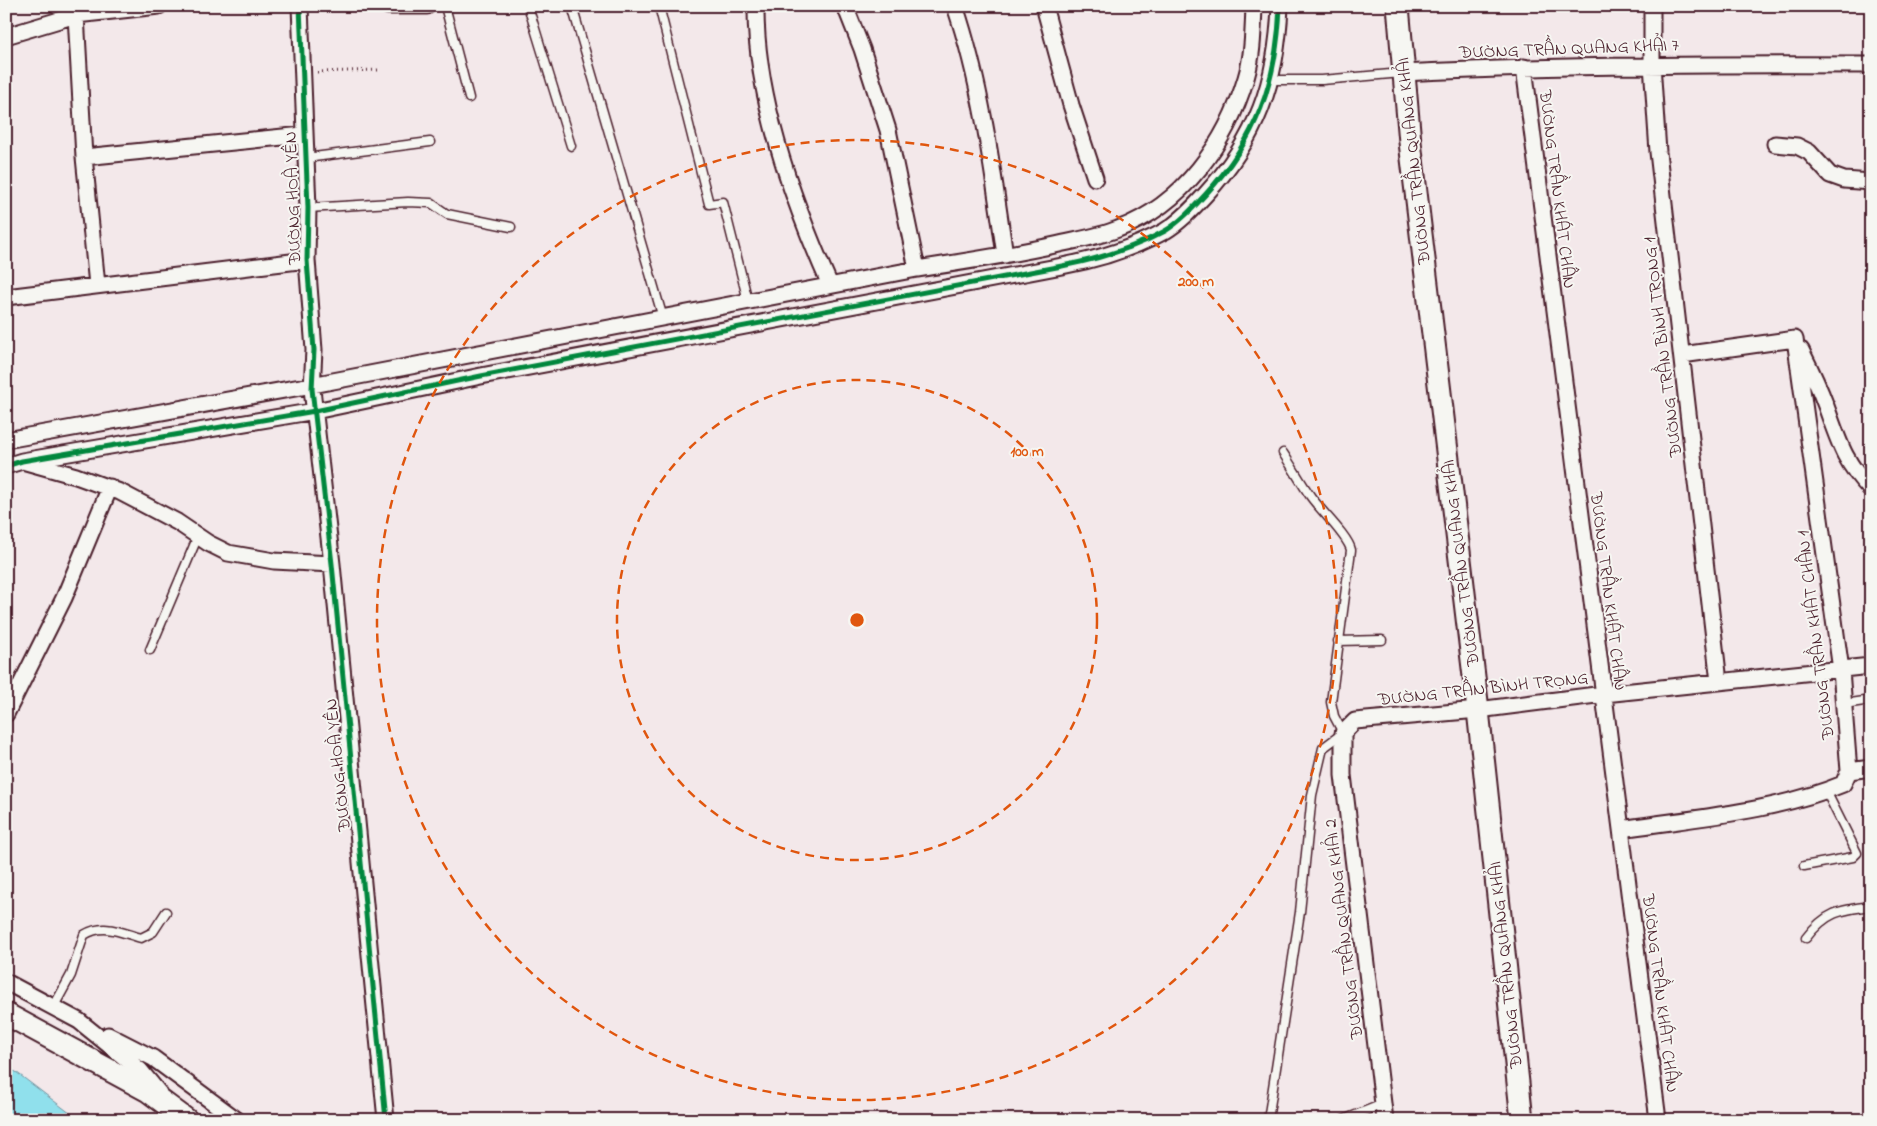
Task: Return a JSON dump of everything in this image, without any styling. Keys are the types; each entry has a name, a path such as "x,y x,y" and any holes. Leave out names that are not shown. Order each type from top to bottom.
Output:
{"main road":[{"name":"ĐƯỜNG TRẦN QUANG KHẢI","path":"1398,6 1402,73 1478,710 1522,1120"},
{"path":"6,1014 148,1091 179,1114"}],"street":[{"path":"6,36 76,15 159,6"},
{"name":"ĐƯỜNG HOÀ YÊN","path":"300,6 308,208 307,260 314,350 312,387 332,564 386,1120"},
{"path":"388,6 427,6"},
{"path":"756,6 764,81 773,126 808,235 830,286"},
{"path":"845,6 862,49 888,130 917,269"},
{"path":"954,6 973,74 991,159 1005,255"},
{"path":"1044,6 1071,105 1095,178"},
{"path":"6,440 312,387 748,301 917,269 1005,255 1120,229 1148,213 1183,188 1213,153 1248,77 1253,44 1254,6"},
{"path":"6,466 22,461 315,409 1071,264 1127,250 1167,230 1191,210 1219,180 1246,141 1263,107 1276,53 1280,6"},
{"name":"ĐƯỜNG TRẦN BÌNH TRỌNG 1","path":"1652,6 1652,64 1658,152 1719,682"},
{"path":"76,15 84,158 96,285"},
{"name":"ĐƯỜNG TRẦN QUANG KHẢI 7","path":"1402,73 1524,67 1652,64 1871,65"},
{"name":"ĐƯỜNG TRẦN KHÁT CHÂN","path":"1524,67 1658,1120"},
{"path":"1248,77 1269,80"},
{"path":"84,158 304,136"},
{"path":"1775,144 1796,146 1809,152 1830,175 1844,180 1871,182"},
{"path":"6,297 307,260"},
{"path":"1682,355 1795,339 1815,378 1838,443 1853,472 1871,490"},
{"name":"ĐƯỜNG TRẦN KHÁT CHÂN 1","path":"1795,339 1841,670 1850,772"},
{"path":"22,461 110,487 177,522 228,553 251,558 332,564"},
{"path":"6,714 64,598 110,487"},
{"name":"ĐƯỜNG TRẦN BÌNH TRỌNG","path":"1343,733 1355,721 1478,710 1604,694 1871,666"},
{"name":"ĐƯỜNG TRẦN QUANG KHẢI 2","path":"1343,733 1343,775 1385,1120"},
{"path":"1621,829 1751,808 1826,791 1843,784 1850,772 1871,768"},
{"path":"6,982 53,1008 153,1058 237,1120"},
{"path":"79,1021 140,1070 179,1114"}],"lane":[{"path":"445,6 469,98"},
{"path":"528,6 572,146"},
{"path":"572,6 663,318"},
{"path":"659,6 709,204 723,202 748,301"},
{"name":"ĐƯỜNG TRẦN QUANG KHẢI 7","path":"1269,80 1322,80 1402,73"},
{"path":"306,158 430,142"},
{"path":"308,208 408,202 431,203 447,214 511,227"},
{"path":"1268,1120 1300,912 1312,795 1323,748 1343,733 1334,716 1331,702 1351,550 1349,541 1332,524 1316,503 1283,454"},
{"path":"150,650 198,536"},
{"path":"1338,641 1382,640"},
{"path":"1844,704 1871,700"},
{"path":"1804,866 1853,857 1857,853 1826,791"},
{"path":"1806,938 1819,921 1831,914 1871,906"},
{"path":"53,1008 71,975 84,935 94,929 111,929 141,938 152,932 166,912"},
{"path":"1343,1120 1383,1104"}],"path":[{"path":"302,73 378,70"}],"water":[{"path":"6,1068 16,1072 79,1120 6,1120"}],"cycle path":[{"path":"300,6 308,208 307,260 314,350 312,389 332,564 386,1120"},
{"path":"6,466 22,461 315,411 481,376 1062,266 1102,257 1128,248 1165,231 1181,219 1205,195 1238,153 1251,131 1269,84 1278,34 1280,6"}]}
